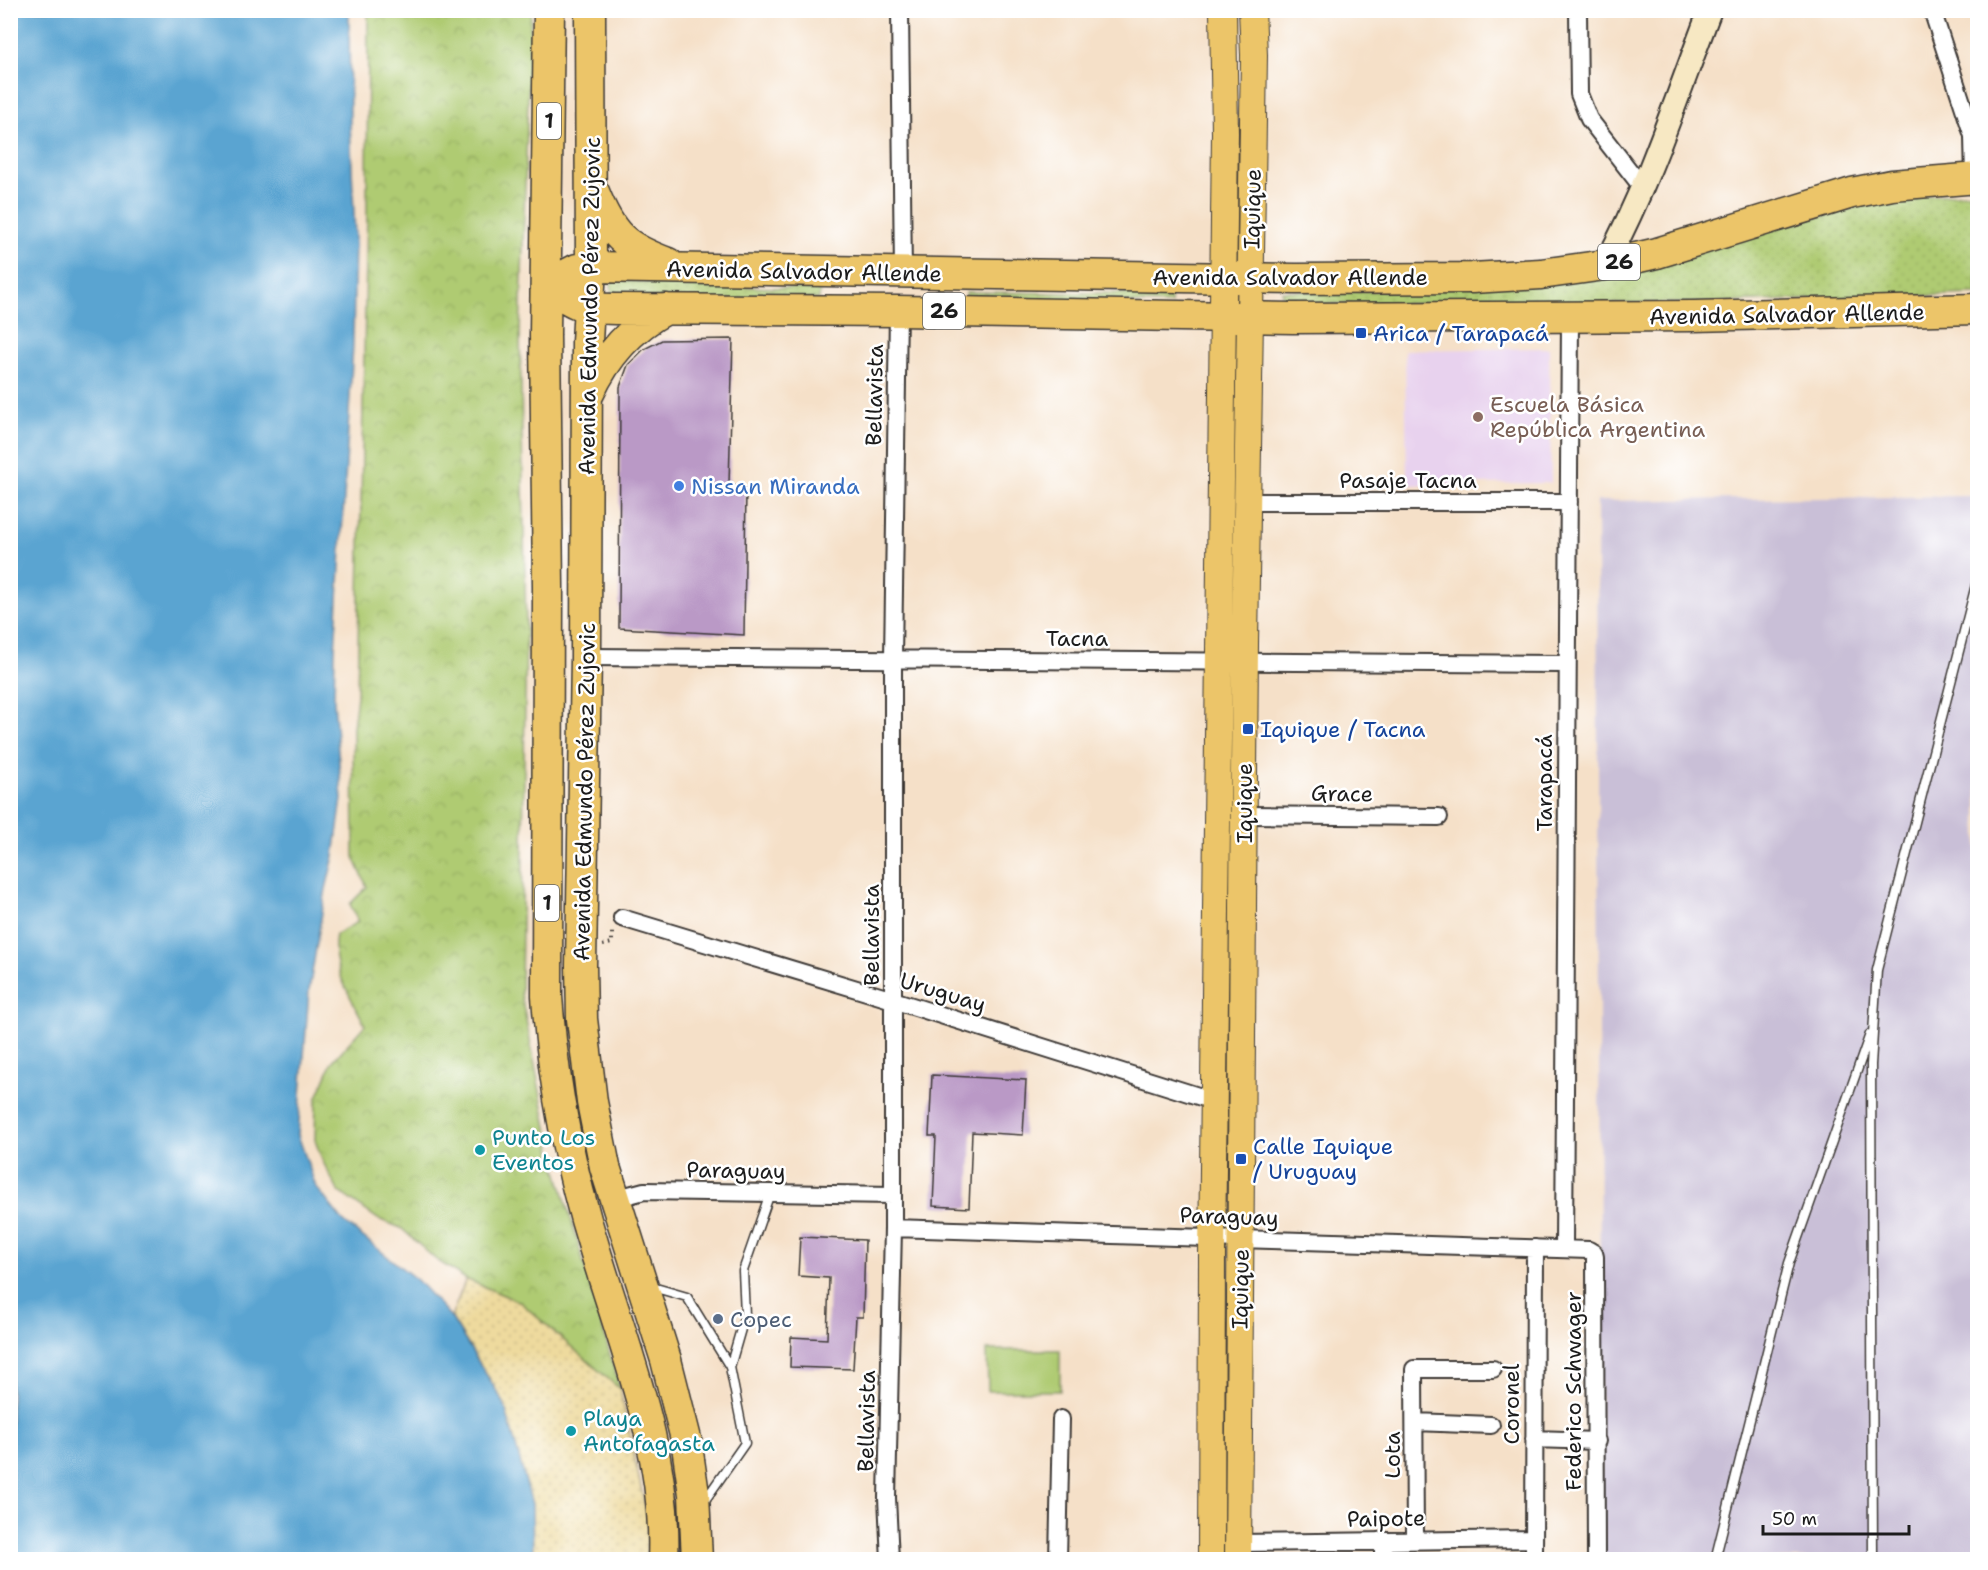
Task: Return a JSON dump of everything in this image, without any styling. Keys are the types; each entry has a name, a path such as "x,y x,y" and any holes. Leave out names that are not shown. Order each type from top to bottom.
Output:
{"highway":[{"name":"Avenida Edmundo Pérez Zujovic","path":"549,10 546,285 549,587 547,996 550,1040 559,1110 577,1188 635,1382 653,1452 663,1521 663,1560"},
{"name":"Avenida Edmundo Pérez Zujovic","path":"590,10 591,267 588,308 582,1019 596,1129 614,1199 666,1360 679,1410 693,1476 697,1560"},
{"name":"Avenida Salvador Allende","path":"546,285 577,269 591,267 1237,278 1472,278 1541,274 1605,265 1698,242 1852,193 1892,185 1976,178"},
{"path":"591,184 613,231 628,245 665,262 697,270"},
{"path":"546,285 576,305 588,308"},
{"name":"Avenida Salvador Allende","path":"588,308 898,310 1236,317 1570,318 1977,309"},
{"path":"587,395 600,370 624,340 645,322 666,309"}],"main road":[{"name":"Iquique","path":"1223,10 1225,133 1237,278"},
{"name":"Iquique","path":"1211,1560 1214,1101 1232,662 1237,278 1254,55 1252,10"},
{"name":"Iquique","path":"1236,317 1247,502 1232,662 1244,815 1238,1551"}],"street":[{"path":"900,10 903,273"},
{"path":"1578,10 1579,94 1589,119 1642,187"},
{"path":"1605,265 1625,228 1642,187 1710,10"},
{"path":"1932,10 1973,136 1976,178"},
{"name":"Bellavista","path":"890,1560 887,1498 893,1228 893,659 898,310"},
{"name":"Tarapacá","path":"1564,1249 1570,318"},
{"name":"Pasaje Tacna","path":"1247,502 1569,502"},
{"name":"Tacna","path":"586,657 1567,664"},
{"name":"Grace","path":"1244,815 1439,817"},
{"name":"Uruguay","path":"622,918 894,1000 1214,1101"},
{"name":"Paraguay","path":"614,1199 644,1191 893,1195"},
{"name":"Paraguay","path":"893,1228 1564,1249"},
{"name":"Coronel","path":"1534,1560 1535,1248"},
{"name":"Federico Schwager","path":"1564,1249 1589,1250 1594,1253 1595,1257 1596,1560"},
{"name":"Lota","path":"1415,1540 1414,1369 1493,1369"},
{"path":"1058,1560 1061,1419"},
{"path":"1415,1422 1491,1425"},
{"path":"1534,1439 1597,1441"},
{"name":"Paipote","path":"1238,1551 1383,1540 1534,1539"},
{"path":"1383,1540 1383,1560"}],"lane":[{"path":"1873,1560 1871,1065 1877,970 1977,577"},
{"path":"1715,1560 1789,1263 1874,1022"},
{"path":"730,1367 745,1315 743,1271 770,1193"},
{"path":"640,1283 687,1297 730,1367 745,1443 696,1513"}],"shaded area":[{"name":"Escuela Básica República Argentina","path":"1549,348 1551,483 1407,485 1405,350"},
{"path":"1977,496 1977,1559 1601,1559 1597,501"}],"green space":[{"path":"368,11 531,11 520,333 526,627 521,994 552,1153 620,1389 520,1302 466,1279 435,1259 401,1228 378,1219 338,1191 322,1160 315,1140 316,1100 332,1062 365,1025 343,981 335,947 336,934 358,922 350,904 367,887 354,857 353,727 357,696 367,212"},
{"path":"1977,192 1977,294 1696,303 1282,304 1282,291 1417,291 1827,215 1887,199"},
{"path":"611,281 675,285 820,289 819,299 612,302"},
{"path":"966,292 1171,294 1171,304 966,300"},
{"path":"987,1350 1060,1350 1060,1391 988,1391"}],"sand":[{"name":"Playa Antofagasta","path":"466,1279 520,1302 620,1389 649,1525 646,1559 533,1559 532,1504 504,1403 451,1317"}],"water":[{"path":"11,10 349,11 350,122 355,236 353,345 334,701 342,799 309,991 298,1135 316,1187 343,1221 417,1280 451,1317 504,1403 532,1504 533,1559 11,1559"}],"building":[{"name":"Nissan Miranda","path":"733,339 729,484 746,488 744,635 619,628 620,387 628,365 644,349 662,340"},
{"path":"932,1075 1026,1080 1023,1135 972,1132 969,1208 933,1206 936,1136 929,1136"},
{"path":"800,1237 865,1240 863,1317 856,1317 853,1369 790,1367 791,1337 827,1339 829,1278 798,1276"}],"place":[{"name":"Arica / Tarapacá","path":"1361,333"},
{"name":"Escuela Básica República Argentina","path":"1478,417"},
{"name":"Nissan Miranda","path":"679,486"},
{"name":"Iquique / Tacna","path":"1248,729"},
{"name":"Punto Los Eventos","path":"480,1150"},
{"name":"Calle Iquique / Uruguay","path":"1241,1159"},
{"name":"Copec","path":"718,1319"},
{"name":"Playa Antofagasta","path":"571,1431"}]}
